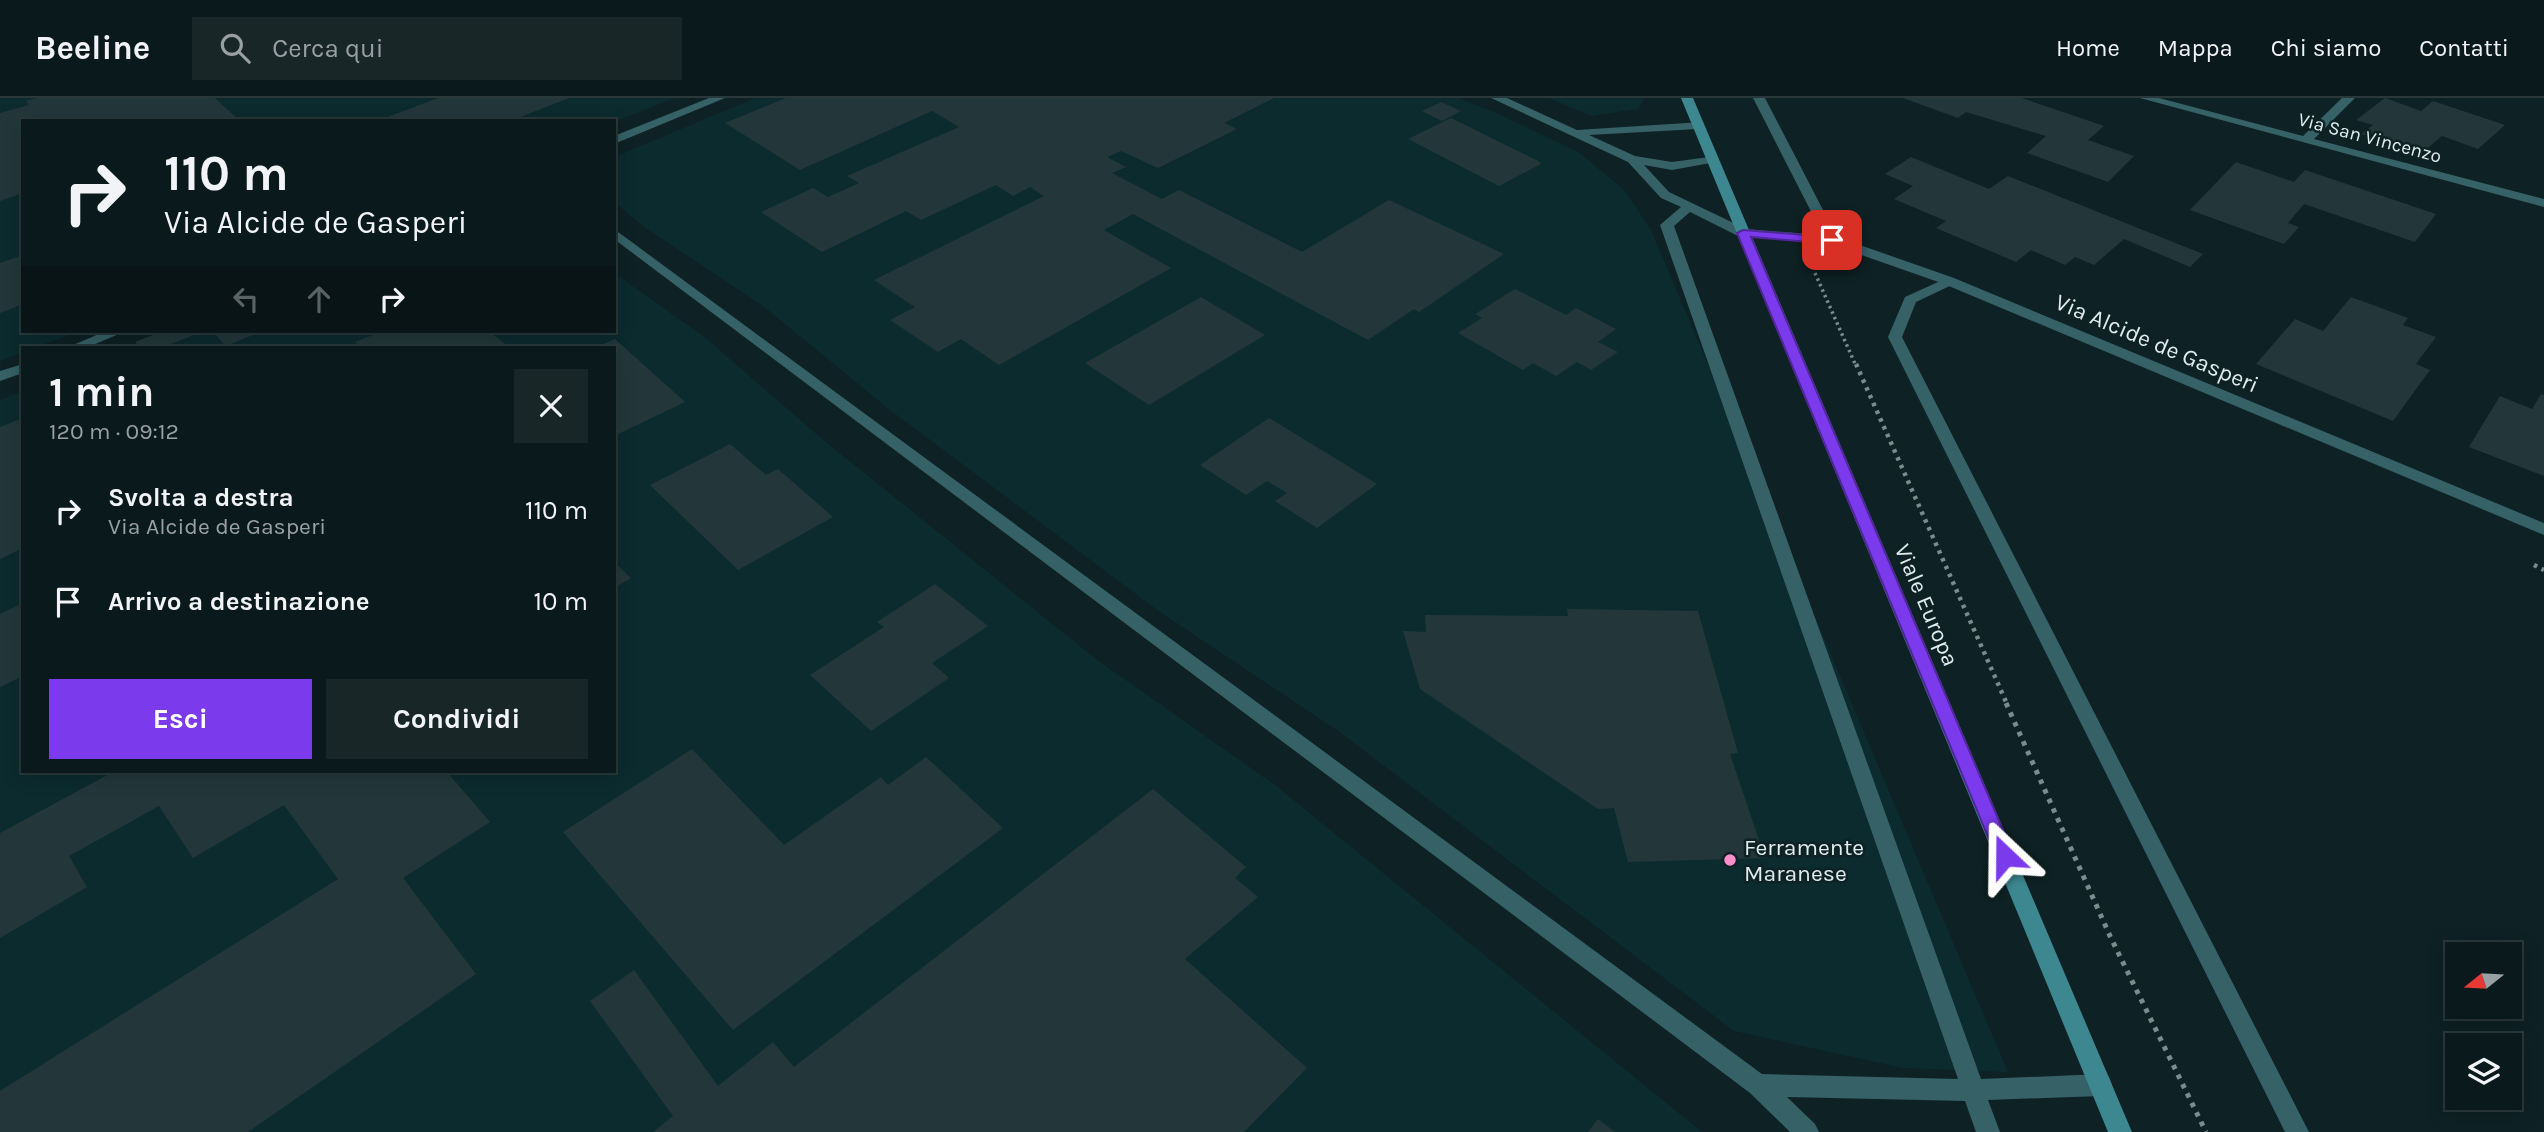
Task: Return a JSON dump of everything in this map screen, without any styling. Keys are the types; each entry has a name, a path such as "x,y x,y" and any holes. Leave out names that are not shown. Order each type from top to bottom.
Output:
{"main road":[{"name":"Viale Europa","path":"1687,98 2120,1132"}],"street":[{"path":"616,139 719,98"},
{"path":"1497,98 1632,159 1672,166 1712,159"},
{"path":"1759,98 1832,240"},
{"name":"Via San Vincenzo","path":"2146,98 2544,203"},
{"path":"2306,140 2350,98"},
{"path":"1578,133 1698,125"},
{"name":"Via Alcide de Gasperi","path":"1632,159 1665,195 1743,233 1832,240 1949,281 2544,529"},
{"path":"1689,207 1667,225 1988,1132"},
{"path":"616,234 1758,1085 1807,1132"},
{"path":"1949,281 1910,300 1895,337 2297,1132"},
{"path":"78,346 114,333"},
{"path":"0,376 21,369"},
{"path":"1758,1085 1975,1090 2101,1085"}],"path":[{"path":"1801,239 2110,936 2206,1132"}],"shaded area":[{"path":"0,98 675,98 616,121 616,119 21,119 21,333 74,333 39,346 21,346 21,353 0,361"},
{"path":"755,98 1458,98 1501,115 1580,153 1626,192 1651,230 2008,1072 1903,1068 1734,1031 1338,731 1160,612 890,410 763,306 647,229 616,204 616,156"},
{"path":"1548,98 1644,99 1638,109 1592,116"},
{"path":"616,274 702,335 827,443 1096,659 1275,785 1702,1132 0,1132 0,400 21,392 21,773 616,773 616,346 134,346 169,333 616,333"}],"building":[{"path":"37,98 215,98 238,119 21,119 21,194 0,201 0,113 29,105 26,101"},
{"path":"438,98 569,98 515,119 382,119"},
{"path":"786,98 1274,98 1224,123 1237,129 1158,168 1121,151 1107,157 1126,167 1112,173 1162,199 1179,190 1302,252 1389,200 1504,254 1419,312 1414,309 1368,340 1133,214 1104,230 1171,268 999,365 961,339 938,352 890,320 915,307 874,280 1044,196 1030,187 1013,196 996,185 921,220 906,211 822,252 761,212 813,188 828,197 859,183 847,176 959,127 932,111 800,170 725,123"},
{"path":"1903,98 2022,98 2104,126 2088,140 2134,156 2108,182 2027,153 2046,136 1966,112 1958,118"},
{"path":"2385,98 2421,111 2433,101 2505,125 2478,149 2442,136 2419,155 2361,134 2373,125 2356,120"},
{"path":"1441,102 1461,111 1442,121 1422,111"},
{"path":"1451,118 1541,164 1499,186 1408,139"},
{"path":"1911,157 1989,189 2008,176 2203,254 2190,267 2124,239 2094,265 2075,257 2065,265 2031,250 2016,262 1936,228 1946,221 1894,199 1913,186 1885,174"},
{"path":"2236,162 2294,182 2305,170 2436,214 2415,242 2304,204 2288,223 2299,227 2284,244 2190,210"},
{"path":"21,256 21,305 0,313 0,263"},
{"path":"1515,289 1566,315 1576,308 1616,329 1598,342 1618,352 1591,370 1577,362 1556,376 1533,363 1523,370 1458,333 1482,318 1475,314"},
{"path":"1201,297 1265,335 1149,405 1085,363"},
{"path":"2351,297 2408,318 2403,325 2436,337 2416,364 2430,370 2393,421 2256,364 2295,319 2323,331"},
{"path":"158,333 199,333 166,346 139,346 135,342"},
{"path":"214,333 255,334 226,346"},
{"path":"378,333 491,333 508,346 358,346 355,342"},
{"path":"615,339 685,402 616,435 616,346 599,346"},
{"path":"2541,394 2544,395 2544,476 2469,447 2500,396 2532,409"},
{"path":"1269,418 1377,484 1317,528 1275,501 1287,493 1267,481 1246,495 1200,465"},
{"path":"21,419 21,549 0,559 0,427"},
{"path":"730,444 766,475 778,469 833,517 738,570 650,485"},
{"path":"616,564 631,578 616,587"},
{"path":"935,584 988,626 932,663 949,678 871,731 810,675 884,627 877,622"},
{"path":"21,604 21,677 0,687 0,614"},
{"path":"1567,609 1698,611 1738,753 1730,754 1765,858 1628,862 1614,808 1598,809 1420,689 1403,631 1426,632 1425,615 1568,616"},
{"path":"692,749 784,845 881,777 888,785 926,757 1003,828 733,1030 563,832"},
{"path":"111,773 448,773 490,822 403,878 476,974 248,1132 0,1132 0,1091 338,879 284,805 193,858 159,806 69,856 87,887 0,938 0,833"},
{"path":"1153,789 1246,867 1235,878 1258,897 1185,959 1307,1068 1244,1132 653,1132 673,1116 590,1001 634,970 718,1086 773,1042 794,1067"},
{"path":"1598,1119 1615,1132 1588,1132"}],"place":[{"name":"Ferramente Maranese","path":"1730,860"}],"route":[{"path":"1832,240 1743,233 2005,856"}]}
